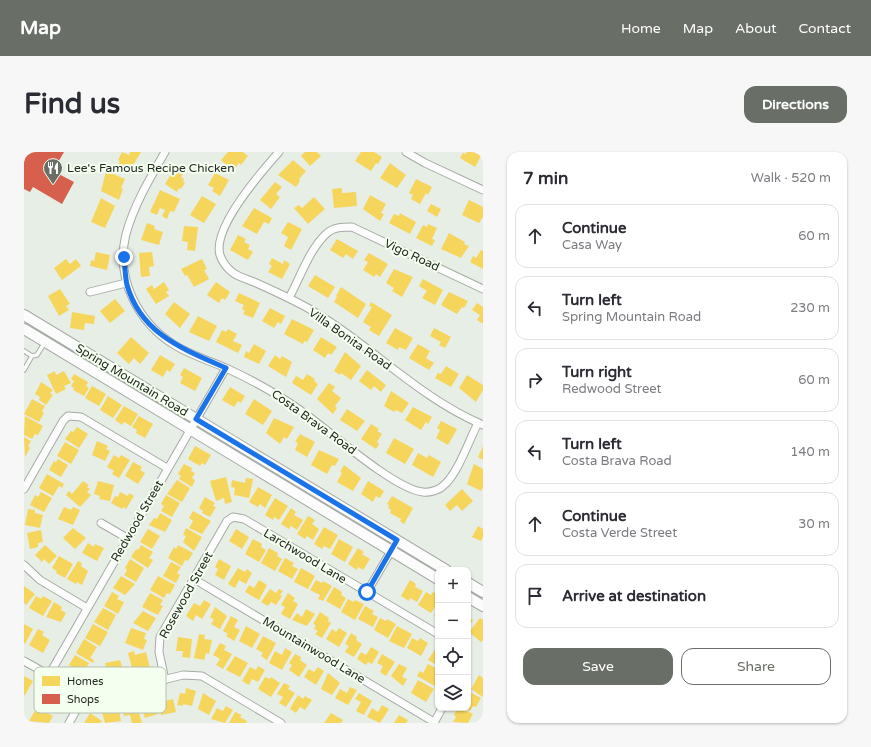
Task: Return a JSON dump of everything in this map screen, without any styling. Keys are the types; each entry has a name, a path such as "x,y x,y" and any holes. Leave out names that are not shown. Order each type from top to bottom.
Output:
{"main road":[{"name":"Spring Mountain Road","path":"24,315 441,567"},
{"name":"Spring Mountain Road","path":"24,330 435,577"},
{"path":"45,342 49,340 64,347 90,355"},
{"path":"471,585 483,592"},
{"path":"471,599 483,606"}],"street":[{"path":"90,292 126,283 124,257 126,235 136,207 165,152"},
{"name":"Villa Bonita Road","path":"279,152 257,176 243,195 224,228 219,253 223,262 232,272 290,298 320,315 357,341 406,379 440,402 480,424"},
{"path":"406,152 425,163 483,190"},
{"name":"Vigo Road","path":"290,298 315,248 327,233 339,227 352,227 483,289"},
{"name":"Costa Brava Road","path":"126,283 142,316 158,333 177,346 272,390 378,469 409,488 423,492 436,490 443,487 453,475 480,424"},
{"name":"Redwood Street","path":"53,667 226,368"},
{"path":"24,489 63,421 68,416 81,417 167,468"},
{"name":"Rosewood Street","path":"162,667 159,652 160,637 227,521 233,517"},
{"name":"Larchwood Lane","path":"233,517 244,519 435,632"},
{"path":"101,523 127,538"},
{"path":"367,592 397,540"},
{"path":"24,565 40,580 87,608"},
{"name":"Mountainwood Lane","path":"194,579 434,722"},
{"path":"24,661 34,667"},
{"path":"166,680 183,675 202,676 281,723"},
{"path":"434,722 440,711"},
{"path":"69,723 75,713"}],"lane":[{"path":"24,351 32,356 38,355 45,342"},
{"path":"24,370 32,356"}],"building: Homes":[{"path":"122,152 129,155 130,152 141,152 129,172 118,165 120,161 118,160"},
{"path":"228,152 243,152 248,156 241,165 239,163 233,171 221,160"},
{"path":"305,152 317,152 321,156 310,166 301,156"},
{"path":"361,152 374,152 382,157 371,171 355,161"},
{"path":"467,152 483,152 475,167 460,158 463,153 465,154"},
{"path":"293,160 306,171 299,179 300,181 296,187 278,175"},
{"path":"390,163 406,175 397,188 380,178"},
{"path":"177,164 186,169 181,177 184,179 183,182 185,183 177,192 165,184"},
{"path":"106,171 125,179 121,188 123,189 119,200 101,191"},
{"path":"215,173 229,180 220,196 212,191 214,188 208,185"},
{"path":"416,179 432,187 428,195 426,193 420,204 411,199 413,195 409,193"},
{"path":"275,182 282,187 276,194 280,197 271,209 260,200"},
{"path":"342,188 342,193 356,192 357,206 334,208 332,189"},
{"path":"160,190 180,199 174,212 170,211 167,219 162,216 165,210 160,208 157,215 150,212"},
{"path":"370,195 386,204 381,213 384,214 380,221 363,209"},
{"path":"202,196 216,204 204,223 190,215"},
{"path":"314,197 325,209 308,224 294,208 299,205 302,208"},
{"path":"101,198 115,206 105,228 91,222"},
{"path":"469,200 483,207 483,217 479,223 462,215"},
{"path":"431,204 441,209 437,217 427,211"},
{"path":"254,208 272,218 269,224 264,222 257,234 242,226"},
{"path":"400,213 416,222 410,234 389,223 394,214 399,216"},
{"path":"288,222 302,229 291,250 284,246 288,237 281,233"},
{"path":"147,223 155,226 154,229 163,232 159,245 141,240"},
{"path":"428,224 437,228 432,239 435,240 432,246 416,238 423,225 427,227"},
{"path":"184,226 198,227 195,251 187,250 188,242 182,241"},
{"path":"449,233 469,246 461,258 441,249"},
{"path":"238,235 246,239 244,242 250,245 248,249 253,252 248,260 230,250"},
{"path":"337,239 358,251 353,259 346,254 343,258 330,250"},
{"path":"481,250 483,251 483,269 470,262 473,256 476,258"},
{"path":"96,252 110,255 107,270 90,266 91,260 94,261"},
{"path":"152,252 154,266 149,267 150,276 141,277 139,253"},
{"path":"369,253 388,264 380,277 376,274 374,277 363,270 368,262 364,260"},
{"path":"272,258 283,264 284,260 290,264 282,279 268,272 272,266 269,264"},
{"path":"66,259 70,264 76,259 81,266 62,280 54,268"},
{"path":"202,259 207,269 204,270 209,279 194,287 187,275 185,276 181,269"},
{"path":"394,269 413,277 402,297 392,291 394,288 386,283"},
{"path":"315,275 335,287 328,298 308,286"},
{"path":"423,279 443,290 435,305 422,298 427,291 419,286"},
{"path":"164,282 169,290 166,292 169,296 156,304 146,289 152,285 154,289"},
{"path":"216,282 230,292 225,300 222,298 219,303 207,295"},
{"path":"341,287 366,304 358,318 334,302"},
{"path":"60,289 70,304 66,306 69,310 59,316 48,296"},
{"path":"449,292 468,301 464,308 462,307 457,314 441,305"},
{"path":"239,293 260,303 253,318 243,314 245,311 242,309 244,305 235,301"},
{"path":"115,299 125,311 110,323 100,311"},
{"path":"174,302 190,314 180,328 165,314"},
{"path":"371,302 392,315 379,336 369,330 371,327 363,322 372,307 369,306"},
{"path":"477,303 483,307 483,324 477,320 480,315 472,310"},
{"path":"270,308 285,316 281,324 278,322 274,328 262,321"},
{"path":"72,312 95,316 94,324 85,323 84,330 70,328"},
{"path":"198,316 217,326 209,341 189,332"},
{"path":"292,319 314,330 307,342 304,341 303,344 284,334"},
{"path":"395,328 413,338 406,350 399,347 398,350 386,343"},
{"path":"434,328 451,337 445,348 439,345 441,342 430,336"},
{"path":"228,329 237,334 233,341 242,345 238,353 216,342 222,330 226,332"},
{"path":"131,337 149,353 140,364 134,358 129,364 117,353"},
{"path":"321,337 337,347 331,355 328,353 325,358 313,350"},
{"path":"254,344 266,351 259,364 244,357 246,351 249,353"},
{"path":"418,344 430,351 426,358 434,363 429,370 409,358"},
{"path":"345,352 361,366 351,380 341,373 340,375 334,371"},
{"path":"160,355 175,364 170,372 167,370 163,377 151,370"},
{"path":"275,355 280,359 282,356 292,362 286,377 268,366"},
{"path":"446,366 459,374 451,387 435,378 438,373 441,374"},
{"path":"184,368 202,378 195,391 180,383 183,377 180,375"},
{"path":"367,370 386,385 381,392 374,386 371,390 359,381"},
{"path":"55,371 56,375 64,371 71,383 64,386 66,389 56,394 47,375"},
{"path":"74,374 88,382 86,386 89,388 84,396 73,390 74,388 71,386 74,381 71,379"},
{"path":"307,374 315,379 314,381 318,384 311,395 292,383 296,376 303,380"},
{"path":"467,375 483,385 483,390 476,402 459,388"},
{"path":"41,382 53,390 50,393 53,395 46,405 39,400 40,397 35,394"},
{"path":"329,383 335,387 332,391 341,398 335,406 337,408 333,414 317,399"},
{"path":"92,386 106,394 99,406 85,398"},
{"path":"230,387 245,396 241,403 238,401 234,407 222,400"},
{"path":"391,391 409,403 402,413 396,410 394,412 384,406"},
{"path":"108,396 122,405 113,418 100,410"},
{"path":"32,399 45,406 42,412 44,413 39,422 24,414"},
{"path":"254,399 272,411 263,425 245,414"},
{"path":"124,406 138,414 131,426 124,422 122,425 115,420"},
{"path":"413,407 432,417 428,424 426,422 421,430 405,420"},
{"path":"347,409 365,421 357,431 340,420"},
{"path":"25,416 43,426 38,435 35,434 32,439 24,435"},
{"path":"139,416 153,424 145,438 136,433 137,430 132,427"},
{"path":"274,418 294,427 287,439 284,437 280,444 266,433"},
{"path":"441,421 457,429 448,445 436,438 440,430 437,428"},
{"path":"371,424 379,429 377,431 382,434 377,442 379,444 376,449 361,439"},
{"path":"77,427 88,434 79,448 65,439 71,431 73,432"},
{"path":"300,434 315,442 307,457 295,450 298,443 295,442"},
{"path":"24,437 31,441 28,446 30,448 25,457"},
{"path":"394,438 414,449 405,464 386,453"},
{"path":"97,441 108,446 106,449 110,451 105,461 92,455"},
{"path":"65,442 79,450 71,464 57,456"},
{"path":"195,446 211,455 205,465 202,463 200,466 188,459"},
{"path":"483,446 483,460 478,457"},
{"path":"319,450 339,459 335,466 332,465 327,474 311,465"},
{"path":"418,453 427,458 429,455 441,462 433,477 412,465"},
{"path":"114,455 119,458 121,455 130,460 119,478 112,474 114,471 107,467"},
{"path":"58,459 68,465 61,477 49,470 54,461 56,462"},
{"path":"133,462 142,467 140,470 145,473 138,484 125,476"},
{"path":"184,464 192,468 191,471 195,473 192,478 195,480 192,487 179,479 181,476 178,474"},
{"path":"474,464 483,469 483,487 481,491 467,484"},
{"path":"344,465 361,478 353,491 337,482"},
{"path":"47,474 64,484 62,488 59,486 53,496 39,488"},
{"path":"226,477 232,502 225,504 224,498 216,501 210,481"},
{"path":"246,478 253,479 249,498 234,495 235,488 231,487 232,480 245,483"},
{"path":"177,480 190,488 182,502 167,494"},
{"path":"83,481 89,485 87,487 90,489 87,492 91,495 80,507 66,495 69,491 72,494"},
{"path":"98,481 114,485 110,501 99,499 100,496 94,494"},
{"path":"368,481 384,491 380,498 376,496 373,502 361,494"},
{"path":"258,487 272,495 265,508 260,504 258,507 249,502"},
{"path":"462,489 473,501 462,511 457,505 450,511 445,505"},
{"path":"41,492 52,498 44,512 30,505 35,495 38,497"},
{"path":"120,492 128,496 129,493 134,496 126,509 123,507 122,509 111,503 115,496 118,497"},
{"path":"166,495 180,503 172,517 161,511 164,506 161,504"},
{"path":"392,496 413,508 404,524 400,521 401,519 390,513 391,510 388,508 389,505 387,504"},
{"path":"205,497 215,503 213,506 216,507 210,517 202,513 203,511 199,508"},
{"path":"275,498 288,506 279,520 274,517 273,520 265,515"},
{"path":"64,507 71,510 73,507 80,510 73,525 58,519"},
{"path":"291,508 296,512 294,515 303,520 297,530 291,526 289,529 281,524"},
{"path":"28,509 35,510 35,513 43,515 40,528 25,525"},
{"path":"193,511 211,521 202,534 189,528 193,521 189,518"},
{"path":"160,513 172,520 165,532 149,525 154,518 157,519"},
{"path":"308,516 315,520 312,524 319,529 313,540 307,536 305,539 297,534"},
{"path":"478,526 483,529 483,537 481,541 472,537"},
{"path":"324,527 338,535 330,549 324,546 322,549 314,544"},
{"path":"73,528 86,538 75,549 63,538"},
{"path":"186,528 202,537 194,551 183,542 186,536 183,535"},
{"path":"148,529 160,536 152,549 140,542"},
{"path":"236,529 249,537 242,549 229,541"},
{"path":"41,530 43,542 38,543 38,547 30,549 27,533"},
{"path":"253,539 262,544 261,547 266,550 259,562 245,554"},
{"path":"339,539 353,547 345,562 331,554"},
{"path":"88,543 94,547 95,544 104,548 97,561 82,553"},
{"path":"45,545 57,556 49,564 44,559 42,562 35,555"},
{"path":"141,545 153,552 149,558 153,560 148,568 131,557 136,549 138,550"},
{"path":"178,545 193,553 188,561 185,560 182,566 168,558 174,547 176,549"},
{"path":"269,548 278,553 277,556 282,559 275,571 261,563"},
{"path":"358,548 364,552 362,554 370,559 363,570 358,567 357,570 348,564"},
{"path":"59,556 73,564 65,578 56,573 57,571 52,568"},
{"path":"285,558 294,563 292,566 298,569 292,579 278,571"},
{"path":"130,559 144,568 136,582 124,575 127,570 125,568"},
{"path":"219,559 231,566 224,580 215,575 218,569 215,567"},
{"path":"78,561 82,563 81,566 88,571 82,585 77,582 76,584 67,579"},
{"path":"171,562 181,567 177,573 180,575 176,583 163,576"},
{"path":"238,568 245,572 247,569 252,573 246,584 239,580 235,588 228,584"},
{"path":"301,568 315,576 308,589 294,582"},
{"path":"121,576 135,584 125,595 113,588"},
{"path":"158,576 175,585 170,594 167,593 164,598 150,590"},
{"path":"259,580 267,585 259,600 245,592 249,585 254,588"},
{"path":"316,580 322,583 323,581 332,586 323,601 318,599 320,595 310,590"},
{"path":"410,580 416,584 415,587 423,591 417,602 410,598 409,601 401,596"},
{"path":"24,586 35,594 26,605 24,603"},
{"path":"334,587 342,592 341,595 346,598 340,609 326,601"},
{"path":"270,589 276,593 279,589 283,591 280,595 282,596 276,605 271,602 268,606 261,602"},
{"path":"112,592 119,596 117,599 124,602 118,614 104,606"},
{"path":"426,592 431,595 433,592 435,593 435,607 431,613 418,605"},
{"path":"150,593 163,600 160,605 163,606 158,615 142,607"},
{"path":"288,593 295,598 293,601 298,604 290,619 281,614 285,607 281,605"},
{"path":"36,596 41,599 43,596 52,601 43,616 29,608"},
{"path":"348,599 353,602 355,600 364,604 355,620 341,612"},
{"path":"204,600 211,604 202,619 196,615 193,621 186,616 194,603 200,606"},
{"path":"54,602 62,607 61,610 66,613 61,622 46,617"},
{"path":"365,606 374,611 372,614 378,617 373,627 358,619"},
{"path":"215,607 227,616 220,629 211,624 214,620 210,617"},
{"path":"103,608 116,615 108,630 94,622"},
{"path":"306,609 315,614 307,626 292,620 297,613 302,617"},
{"path":"143,611 156,618 148,631 133,623"},
{"path":"320,612 329,618 328,621 331,623 322,638 315,634 318,631 314,629 316,625 313,624"},
{"path":"231,616 238,620 234,627 240,630 234,641 226,636 228,634 223,631"},
{"path":"380,618 386,621 387,619 396,624 388,638 374,630"},
{"path":"480,618 483,620 483,640 481,642 471,634 471,629"},
{"path":"24,624 33,629 25,644 24,643"},
{"path":"93,624 108,632 100,646 85,638"},
{"path":"246,626 260,634 252,648 239,641"},
{"path":"397,626 412,634 404,648 389,641"},
{"path":"131,628 146,633 144,639 147,640 143,650 125,643"},
{"path":"339,628 347,633 339,647 326,639 332,629 336,632"},
{"path":"38,629 44,632 42,635 50,640 43,653 29,645"},
{"path":"351,633 357,637 356,640 362,644 354,657 345,652 349,646 345,644"},
{"path":"199,634 205,635 204,639 212,640 209,654 206,653 204,660 194,658"},
{"path":"263,636 276,643 267,660 261,656 263,653 256,649"},
{"path":"178,637 192,639 190,658 182,657 183,651 176,651"},
{"path":"412,638 418,641 420,638 428,643 421,656 407,648"},
{"path":"84,639 97,647 90,658 94,660 93,663 76,653"},
{"path":"220,643 226,646 224,650 232,654 223,669 216,665 220,659 213,655"},
{"path":"371,647 379,652 372,664 368,662 366,665 357,659 361,652 366,655"},
{"path":"285,648 292,652 282,670 269,663 275,651 282,655"},
{"path":"435,649 435,664 428,660"},
{"path":"134,651 135,655 146,652 150,667 132,667 128,653"},
{"path":"295,654 301,657 300,660 307,665 299,677 289,670 292,665 289,663"},
{"path":"382,654 395,662 386,676 380,672 383,666 377,663"},
{"path":"75,655 89,663 87,667 70,667 69,665"},
{"path":"235,656 248,663 240,677 226,670"},
{"path":"120,660 122,667 106,667 105,663"},
{"path":"399,664 407,668 402,677 407,679 403,686 391,676"},
{"path":"428,664 435,668 435,686 417,676 420,671 423,673"},
{"path":"258,666 265,670 258,682 252,679 249,685 242,681 250,667 256,670"},
{"path":"318,667 324,671 316,685 304,677 309,669 314,672"},
{"path":"328,673 340,683 332,695 321,689"},
{"path":"479,675 483,678 483,697 471,689"},
{"path":"24,676 33,681 25,695 24,695"},
{"path":"265,677 270,679 271,677 280,683 271,697 258,689"},
{"path":"418,680 434,689 426,702 411,693"},
{"path":"284,683 290,686 288,689 295,693 286,707 279,703 283,697 277,694"},
{"path":"350,687 357,690 348,705 335,698 340,689 347,693"},
{"path":"186,688 196,691 192,706 183,704 183,706 177,705 180,693 185,694"},
{"path":"203,693 216,701 209,715 198,709"},
{"path":"359,693 372,701 364,715 356,711 361,702 355,699"},
{"path":"471,693 481,698 476,707 473,706 471,709"},
{"path":"298,695 303,699 305,696 312,700 305,710 300,707 296,713 290,709"},
{"path":"173,699 176,712 161,715 160,713 166,713 166,701"},
{"path":"382,705 389,709 380,723 367,717 372,708 378,712"},
{"path":"226,706 233,710 225,723 211,719 217,708 223,711"},
{"path":"456,711 467,711 473,714 468,723 453,722 456,717 454,715"},
{"path":"34,712 48,713 53,716 49,723 29,721"},
{"path":"235,712 242,715 240,717 247,721 246,723 229,723"},
{"path":"90,713 102,721 100,723 84,723"},
{"path":"102,713 120,713 121,721 105,723"},
{"path":"123,713 139,713 142,723 132,723 130,715 124,716"},
{"path":"143,713 158,713 158,714 145,718"},
{"path":"331,713 343,720 341,723 324,723"},
{"path":"399,715 408,720 406,723 394,723"}],"building: Shops":[{"path":"24,152 64,152 53,171 74,182 62,204 33,187 30,192 24,189"}],"place":[{"name":"Lee's Famous Recipe Chicken","path":"53,185"}],"route":[{"path":"124,257 126,283 142,316 158,333 177,346 226,368 196,419 397,540 367,592"}]}
